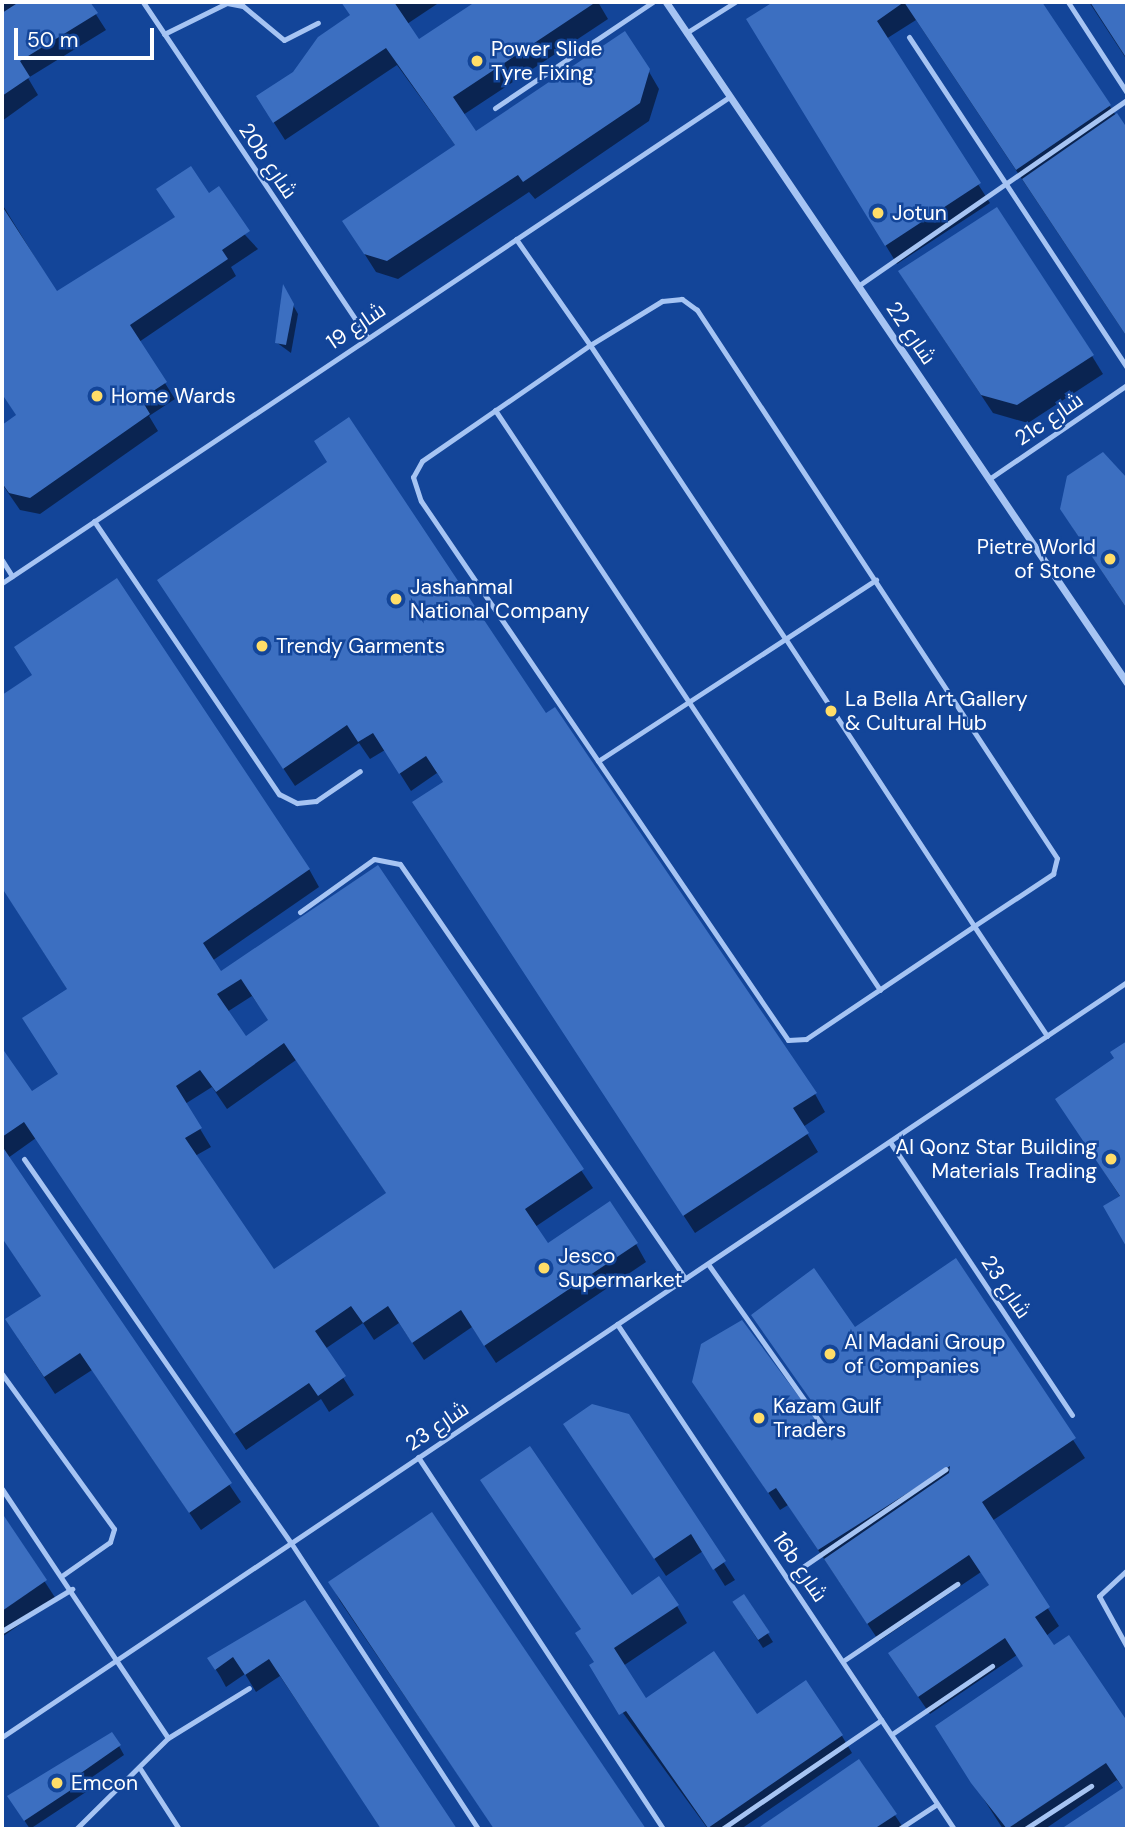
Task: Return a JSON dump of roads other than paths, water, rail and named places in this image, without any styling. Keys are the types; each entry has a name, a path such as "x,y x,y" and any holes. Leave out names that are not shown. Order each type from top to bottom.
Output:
{"street":[{"name":"شارع 22","path":"666,2 1127,683"}],"lane":[{"name":"20b شارع","path":"143,2 368,337"},
{"path":"495,108 653,2"},
{"path":"686,33 735,2"},
{"path":"1068,2 1127,93"},
{"path":"164,34 227,3 243,6 284,40 318,23"},
{"path":"909,37 1127,367"},
{"name":"شارع 19","path":"2,583 729,97"},
{"path":"858,286 1127,100"},
{"path":"516,239 590,345 1047,1036"},
{"path":"682,299 697,310 1058,858 1053,874 806,1039 788,1040 421,501 414,477 422,461 590,345 662,302 682,299"},
{"name":"21c شارع","path":"989,479 1127,385"},
{"path":"1121,390 1127,398"},
{"path":"495,410 880,989"},
{"path":"94,521 279,794 297,803 316,802 360,771"},
{"path":"2,561 12,576"},
{"path":"598,761 690,704 785,638 876,580"},
{"path":"300,912 374,859 388,857 400,864 685,1278"},
{"name":"شارع 23","path":"2,1737 1127,982"},
{"name":"شارع 23","path":"890,1142 1072,1415"},
{"path":"24,1159 291,1543 478,1829"},
{"path":"708,1264 830,1436"},
{"name":"16b شارع","path":"617,1324 954,1829"},
{"path":"2,1374 114,1529 110,1542 63,1575"},
{"path":"418,1457 663,1829"},
{"path":"788,1577 946,1469"},
{"path":"2,1489 63,1575 169,1738"},
{"path":"1127,1582 1124,1572 1102,1586 1098,1601 1127,1647"},
{"path":"843,1661 957,1584"},
{"path":"2,1631 72,1589"},
{"path":"892,1734 992,1666"},
{"path":"76,1829 141,1770 169,1738 249,1688"},
{"path":"722,1829 881,1720"},
{"path":"141,1770 179,1829"},
{"path":"1025,1829 1091,1786"},
{"path":"899,1829 937,1804"}],"place":[{"name":"Power Slide Tyre Fixing","path":"477,61"},
{"name":"Jotun","path":"878,213"},
{"name":"Home Wards","path":"97,396"},
{"name":"Pietre World of Stone","path":"1110,559"},
{"name":"Jashanmal National Company","path":"396,599"},
{"name":"Trendy Garments","path":"262,646"},
{"name":"La Bella Art Gallery & Cultural Hub","path":"831,711"},
{"name":"Al Qonz Star Building Materials Trading","path":"1111,1159"},
{"name":"Jesco Supermarket","path":"544,1268"},
{"name":"Al Madani Group of Companies","path":"830,1354"},
{"name":"Kazam Gulf Traders","path":"759,1418"},
{"name":"Emcon","path":"57,1783"}]}
